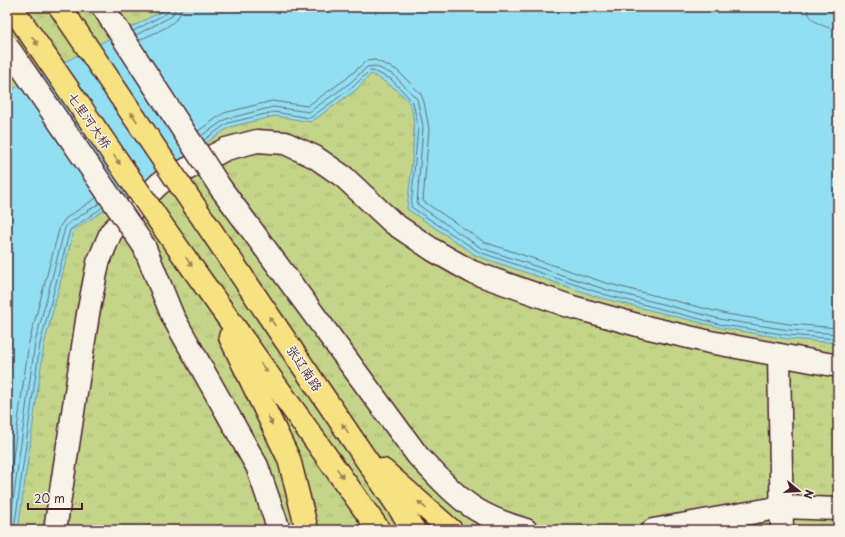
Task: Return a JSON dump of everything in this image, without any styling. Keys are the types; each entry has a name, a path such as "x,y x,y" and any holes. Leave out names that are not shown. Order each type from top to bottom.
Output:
{"main road":[{"name":"张辽南路","path":"60,7 414,530"},
{"name":"七里河大桥","path":"13,8 204,284"},
{"path":"204,284 289,459 307,530"},
{"path":"204,284 380,530"},
{"path":"358,448 452,530"}],"street":[{"path":"103,7 220,187 418,456 476,510 512,526 526,530"},
{"path":"7,46 144,246 173,317 257,466 279,530"},
{"path":"55,530 88,314 98,264 112,232 160,183 226,148 257,141 285,143 315,157 344,177 393,223 433,250 472,272 569,306 641,326 710,342 838,366"},
{"path":"780,355 783,507 782,530"},
{"path":"653,530 783,507 838,509"}],"green space":[{"path":"7,7 838,7 838,530 7,530"}],"water":[{"path":"170,7 817,7 838,14 838,343 788,339 722,328 601,298 477,256 407,209 414,139 413,113 410,104 403,95 387,83 371,74 356,90 311,122 275,116 230,127 74,230 44,345 18,530 7,530 7,92"}]}
